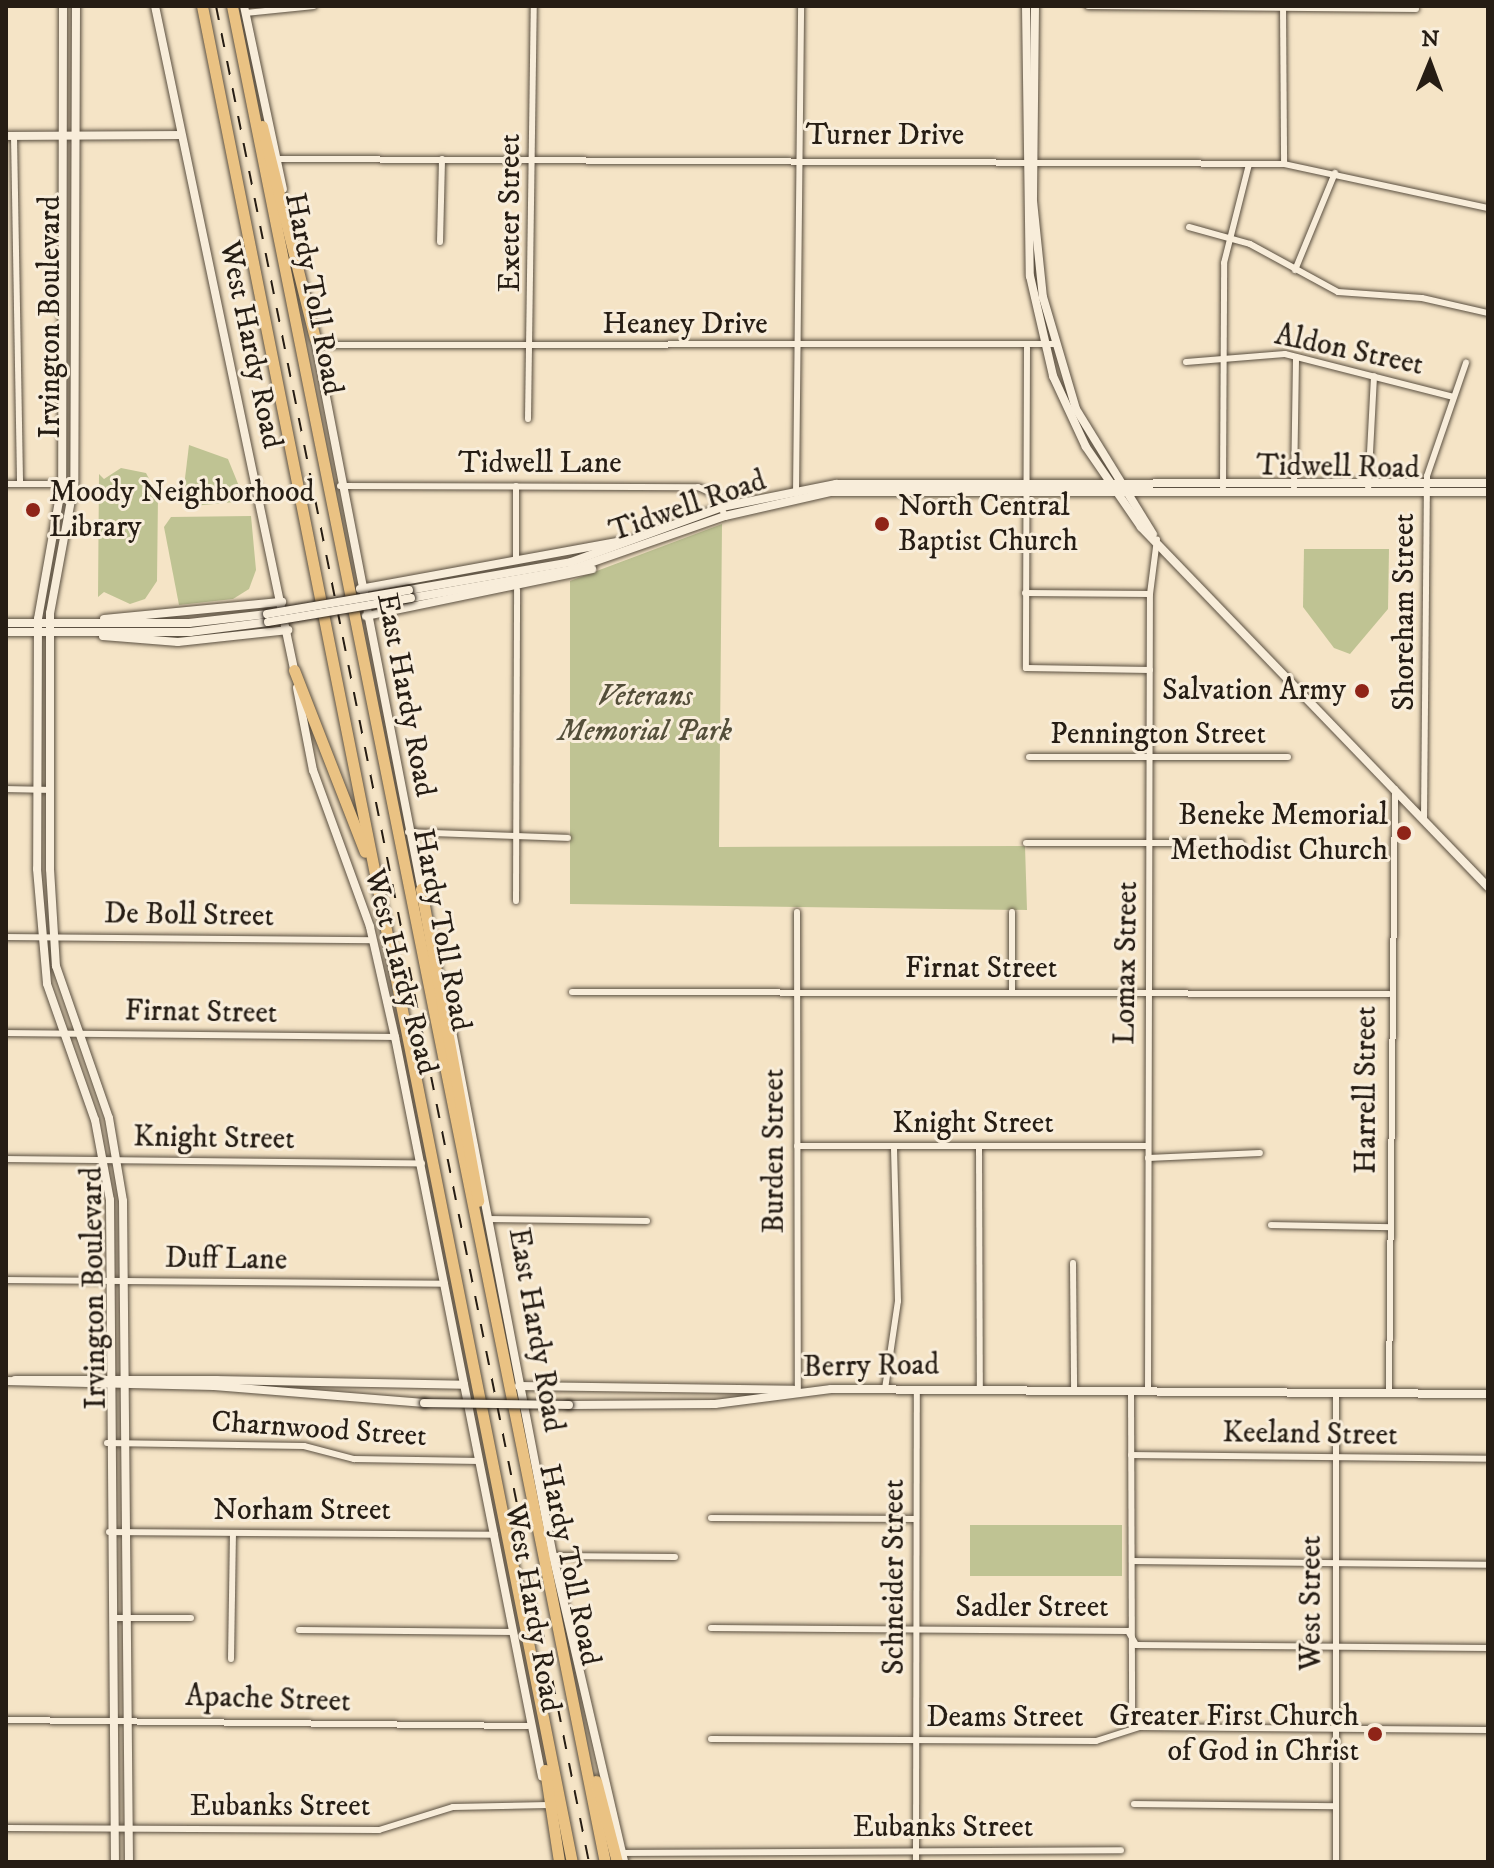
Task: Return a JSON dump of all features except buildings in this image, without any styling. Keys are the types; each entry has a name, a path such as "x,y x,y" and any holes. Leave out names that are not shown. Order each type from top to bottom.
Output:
{"highway":[{"name":"Hardy Toll Road","path":"202,6 378,888 520,1633 572,1862"},
{"name":"Hardy Toll Road","path":"232,6 605,1862"},
{"path":"244,72 315,342"},
{"path":"294,670 378,888"},
{"path":"421,889 471,1148 489,1293"},
{"path":"520,1633 559,1862"},
{"path":"576,1721 621,1859"}],"main road":[{"name":"Irvington Boulevard","path":"63,6 62,484 38,628 39,937 64,1034 105,1160 110,1281 107,1443 116,1720 115,1862"},
{"name":"Irvington Boulevard","path":"76,6 74,484 50,628 52,937 77,1033 119,1160 123,1281 121,1443 128,1618 129,1862"},
{"name":"West Hardy Road","path":"155,6 288,630 313,770 372,940 395,1037 495,1535 520,1633 528,1726 549,1805 559,1862"},
{"path":"1026,6 1030,82"},
{"path":"1035,6 1030,82 1028,260 1050,345 1072,411 1116,487 1155,537 1488,887"},
{"name":"East Hardy Road","path":"245,10 315,342 408,832 490,1219 553,1556 621,1859"},
{"path":"63,65 76,64"},
{"path":"10,136 181,135"},
{"path":"63,230 75,230"},
{"path":"62,327 75,327"},
{"path":"62,406 75,405"},
{"name":"Tidwell Road","path":"1427,488 1488,483"},
{"name":"Tidwell Road","path":"410,594 571,562 723,512 796,493 871,486 1294,486 1488,492"},
{"path":"60,505 63,546"},
{"name":"Tidwell Road","path":"50,628 79,633 268,614 410,594 619,557 723,512"},
{"path":"360,589 662,532"},
{"path":"366,616 517,590 619,557"},
{"path":"375,586 371,603 386,613"},
{"path":"268,614 282,602"},
{"path":"268,614 277,615 272,632"},
{"name":"Tidwell Road","path":"6,632 83,623 268,614"},
{"name":"Tidwell Road","path":"6,623 38,628"},
{"path":"79,633 178,642 288,630"},
{"path":"37,711 50,710"},
{"path":"214,1380 464,1385"},
{"name":"Berry Road","path":"8,1381 214,1380 256,1390"},
{"name":"Berry Road","path":"121,1382 256,1390 305,1397 569,1405 715,1404 798,1391 885,1389 1488,1394"},
{"path":"305,1397 309,1383"},
{"path":"519,1386 719,1387 798,1391"},
{"path":"715,1404 719,1387"},
{"path":"110,1549 125,1566"}],"street":[{"path":"245,10 314,6"},
{"name":"Exeter Street","path":"528,419 532,347 534,6"},
{"path":"796,493 801,6"},
{"path":"1088,6 1416,9"},
{"path":"1283,6 1284,164"},
{"path":"10,136 20,484"},
{"name":"Turner Drive","path":"277,159 800,159 1284,164 1488,208"},
{"path":"440,242 442,159"},
{"path":"1223,486 1223,361 1231,237 1249,164"},
{"path":"1295,270 1335,173"},
{"path":"1189,227 1231,237 1338,292 1422,298 1488,313"},
{"name":"Heaney Drive","path":"315,342 532,347 1027,348 1050,345"},
{"path":"1027,348 1025,664 1033,671 1150,670"},
{"name":"Aldon Street","path":"1186,362 1223,361 1262,353 1296,357 1454,397"},
{"path":"1294,486 1296,357"},
{"name":"Shoreham Street","path":"1424,820 1427,488 1466,363"},
{"path":"1368,487 1374,376"},
{"path":"6,484 74,484"},
{"name":"Tidwell Lane","path":"340,486 698,487 723,512"},
{"path":"516,486 516,561"},
{"name":"Lomax Street","path":"1148,1390 1150,594 1155,537"},
{"path":"516,901 517,590"},
{"path":"1025,593 1150,594"},
{"name":"Pennington Street","path":"1029,757 1288,757"},
{"path":"6,789 50,790"},
{"name":"Harrell Street","path":"1389,1392 1389,994 1395,789"},
{"path":"408,832 568,838"},
{"path":"1026,843 1241,843"},
{"name":"Burden Street","path":"797,912 798,1391"},
{"path":"1012,912 1012,991"},
{"name":"De Boll Street","path":"6,937 372,940"},
{"name":"Firnat Street","path":"572,992 1149,991 1389,994"},
{"name":"Firnat Street","path":"6,1033 395,1037"},
{"name":"Knight Street","path":"797,1146 1148,1146"},
{"path":"885,1389 898,1301 894,1146"},
{"path":"979,1146 980,1389"},
{"path":"1148,1158 1260,1153"},
{"name":"Knight Street","path":"6,1159 422,1163"},
{"path":"490,1219 647,1221"},
{"path":"1271,1225 1390,1227"},
{"path":"1073,1263 1074,1390"},
{"name":"Duff Lane","path":"6,1280 445,1284"},
{"name":"Schneider Street","path":"916,1862 917,1389"},
{"path":"1131,1390 1132,1728"},
{"name":"West Street","path":"1336,1392 1333,1564 1336,1862"},
{"name":"Charnwood Street","path":"107,1443 304,1446 354,1459 480,1461"},
{"name":"Keeland Street","path":"1131,1455 1488,1459"},
{"path":"711,1518 916,1519"},
{"name":"Norham Street","path":"109,1532 495,1535"},
{"path":"231,1659 233,1533"},
{"path":"553,1556 675,1557"},
{"path":"1132,1561 1488,1565"},
{"path":"114,1618 191,1618"},
{"name":"Sadler Street","path":"711,1628 1128,1631 1136,1645 1488,1648"},
{"path":"299,1630 520,1633"},
{"name":"Apache Street","path":"6,1720 129,1719 528,1726"},
{"name":"Deams Street","path":"711,1739 1096,1741 1132,1728 1488,1730"},
{"path":"1134,1804 1335,1806"},
{"name":"Eubanks Street","path":"6,1828 379,1830 453,1807 549,1805"},
{"name":"Eubanks Street","path":"621,1859 916,1850 1121,1850"}],"green space":[{"path":"189,445 228,459 245,501 193,506 183,495"},
{"path":"121,468 146,473 158,496 157,581 145,599 130,604 104,592 98,597 99,474 104,479"},
{"path":"251,516 256,570 249,589 233,599 179,605 164,527 171,517"},
{"name":"Veterans Memorial Park","path":"722,524 719,847 1025,846 1027,910 570,904 570,581"},
{"path":"1304,549 1389,549 1388,609 1350,654 1334,648 1303,607"},
{"path":"970,1525 1122,1525 1122,1576 970,1576"}],"railway":[{"path":"216,6 589,1862"}],"place":[{"name":"Moody Neighborhood Library","path":"33,510"},
{"name":"North Central Baptist Church","path":"882,524"},
{"name":"Salvation Army","path":"1362,691"},
{"name":"Beneke Memorial Methodist Church","path":"1404,833"},
{"name":"Greater First Church of God in Christ","path":"1375,1734"}]}
